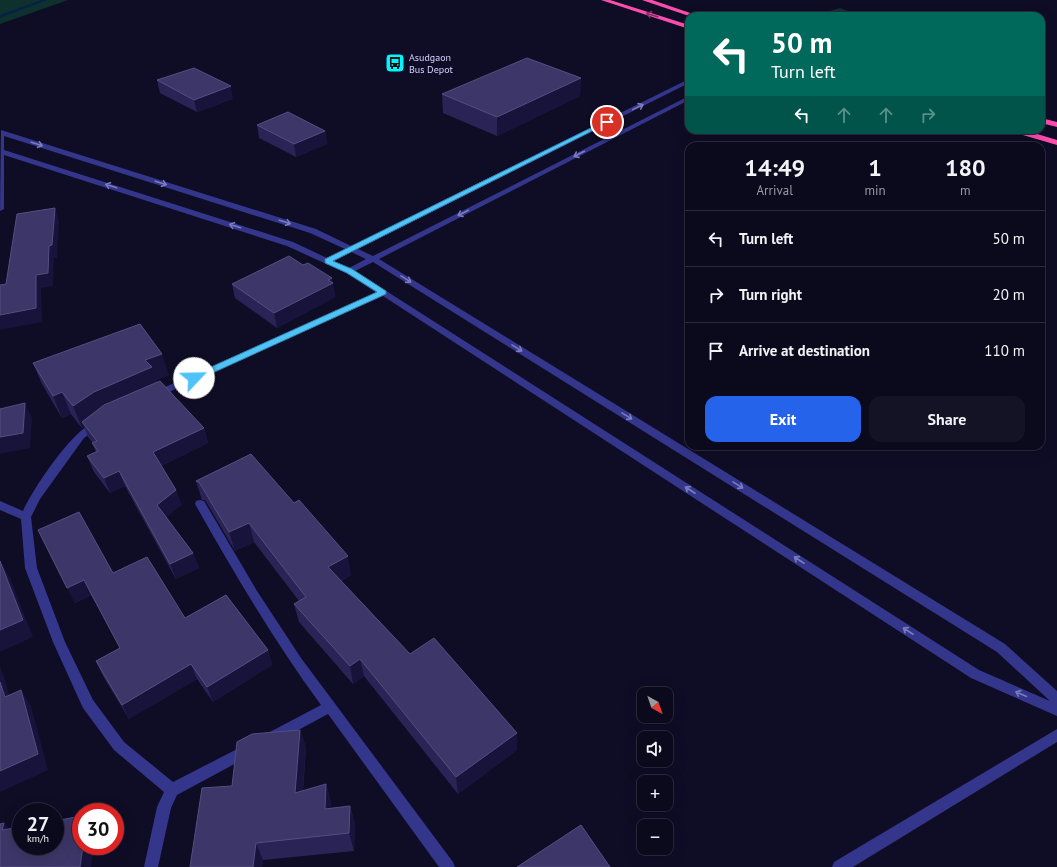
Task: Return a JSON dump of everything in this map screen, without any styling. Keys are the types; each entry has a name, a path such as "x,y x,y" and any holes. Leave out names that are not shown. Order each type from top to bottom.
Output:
{"highway":[{"path":"604,0 685,27"},
{"path":"645,0 685,13"},
{"path":"1045,121 1057,125"},
{"path":"1029,134 1057,143"}],"street":[{"path":"327,261 685,83"},
{"path":"349,271 685,100"},
{"path":"0,209 0,132 313,231 352,249 373,259 1001,648 1057,699"},
{"path":"0,151 290,244 349,271 975,674 1057,710"},
{"path":"150,398 383,293"},
{"path":"106,417 80,436 35,497 26,517 32,568 59,642 88,704 119,746 172,790"},
{"path":"200,504 253,594 298,662 329,707 448,867"},
{"path":"0,505 26,517"},
{"path":"151,867 164,807 172,790 329,707"},
{"path":"839,867 1057,735"}],"green space":[{"path":"0,0 68,0 0,24"},
{"path":"840,8 851,12 826,12"}],"building":[{"path":"527,58 581,78 497,117 442,94"},
{"path":"194,68 231,86 194,100 157,80"},
{"path":"288,112 325,131 294,144 257,125"},
{"path":"55,208 52,245 49,246 48,273 36,275 36,308 0,315 0,285 6,284 17,214"},
{"path":"289,256 303,265 308,263 332,278 328,280 333,283 274,313 232,284"},
{"path":"140,324 162,354 145,360 152,367 94,392 73,406 62,392 53,396 33,363"},
{"path":"160,381 204,428 153,452 176,490 157,505 193,553 170,564 119,471 104,478 87,456 98,451 92,443 97,441 82,422 104,405"},
{"path":"25,403 23,433 0,437 0,409"},
{"path":"251,454 294,503 299,500 348,556 328,567 410,654 434,638 517,733 456,777 360,659 350,666 294,604 306,597 249,523 229,532 199,482 196,481"},
{"path":"79,512 113,573 147,557 185,618 226,595 268,650 207,687 191,664 122,705 96,661 120,648 84,580 67,588 38,530"},
{"path":"0,561 23,620 0,630"},
{"path":"0,682 5,697 21,690 38,754 0,771"},
{"path":"300,730 295,793 326,784 325,809 350,806 349,833 256,843 253,867 190,867 202,788 232,786 237,742 252,734"},
{"path":"72,818 72,855 82,855 80,867 0,867 0,824 4,823 2,830 12,828 12,855 64,855 64,819"},
{"path":"581,825 610,867 517,867"}],"waterway":[{"path":"0,17 45,0"}],"place":[{"name":"Asudgaon Bus Depot","path":"395,63"}],"route":[{"path":"194,378 383,293 349,271 327,261 607,122"}]}
